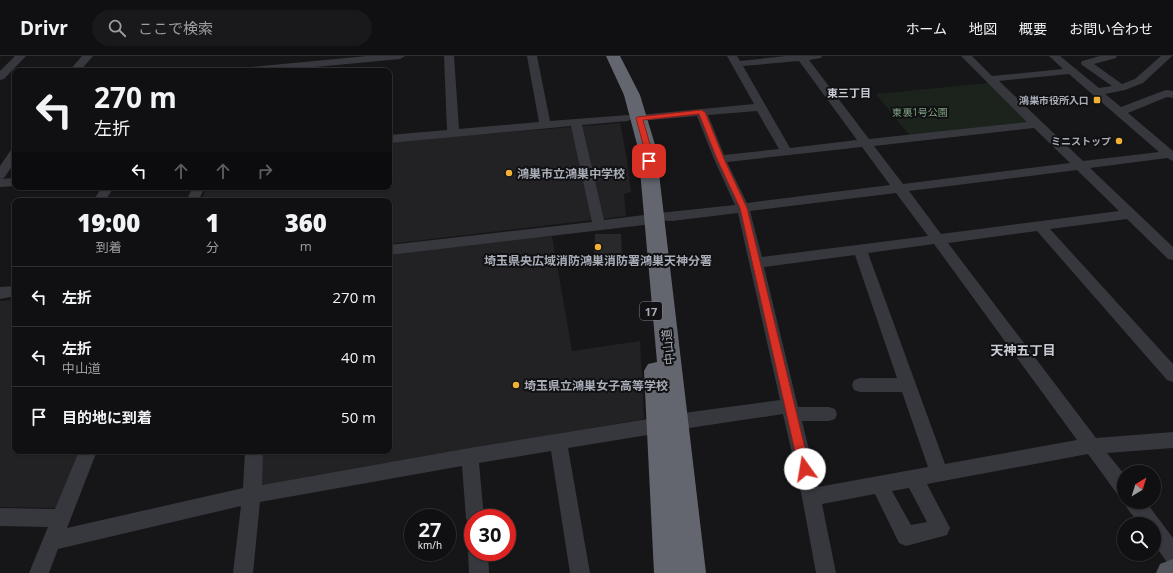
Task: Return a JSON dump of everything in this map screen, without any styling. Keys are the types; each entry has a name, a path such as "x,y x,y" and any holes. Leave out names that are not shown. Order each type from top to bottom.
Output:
{"highway":[{"name":"中山道","path":"602,56 634,118"},
{"name":"中山道","path":"613,56 629,89 634,118 638,158 650,218 668,424 691,573"},
{"name":"中山道","path":"668,424 669,573"}],"main road":[{"path":"1169,573 1173,572"}],"street":[{"path":"0,76 20,56"},
{"path":"77,68 88,56"},
{"path":"251,68 256,56"},
{"path":"272,68 400,56"},
{"path":"449,56 453,134"},
{"path":"532,56 545,126"},
{"path":"786,151 734,60 817,56"},
{"path":"966,56 1173,255"},
{"path":"1054,56 1171,156"},
{"path":"1112,56 1086,63 1121,88"},
{"path":"1095,92 1121,88 1139,81 1167,56"},
{"path":"802,57 938,238 1090,446 1117,480"},
{"path":"381,68 382,58"},
{"path":"990,79 1071,71"},
{"path":"0,76 12,76"},
{"path":"1119,112 1167,93 1173,95"},
{"path":"392,139 760,107"},
{"path":"701,112 720,159 744,208 811,497 826,573"},
{"path":"576,123 599,225"},
{"path":"720,159 1036,124"},
{"path":"392,250 744,208 1080,165 1171,156"},
{"path":"0,175 12,157"},
{"path":"0,184 12,182"},
{"path":"756,263 1130,214"},
{"path":"1040,226 1173,375"},
{"path":"860,249 939,473"},
{"path":"0,293 12,291"},
{"path":"860,385 908,385"},
{"path":"51,541 252,495 558,440 668,424 791,410 829,414"},
{"path":"558,440 580,573"},
{"path":"811,497 1090,446 1173,440"},
{"path":"39,573 60,518 88,454"},
{"path":"243,573 252,495 254,454"},
{"path":"470,456 474,509"},
{"path":"879,484 906,536 940,528 914,478"},
{"path":"1139,509 1146,517"},
{"path":"0,517 60,518"},
{"path":"1161,538 1173,554"},
{"path":"478,561 479,573"}],"shaded area":[{"name":"鴻巣市立鴻巣中学校","path":"620,123 627,159 631,192 624,194 626,216 392,244 392,198 202,198 206,190 392,190 392,142"},
{"name":"埼玉県立鴻巣女子高等学校","path":"552,236 572,351 640,341 644,419 256,486 258,454 392,454 392,254"},
{"path":"12,300 12,454 78,454 56,508 0,507 0,301"}],"green space":[{"name":"東裏1号公園","path":"989,83 1028,122 910,136 876,94"}],"building":[{"path":"595,234 621,234 622,261 594,261"}],"place":[{"name":"鴻巣市役所入口","path":"1097,100"},
{"name":"ミニストップ","path":"1119,141"},
{"name":"鴻巣市立鴻巣中学校","path":"509,173"},
{"name":"埼玉県央広域消防鴻巣消防署鴻巣天神分署","path":"598,247"},
{"name":"埼玉県立鴻巣女子高等学校","path":"516,385"}],"district":[{"name":"東三丁目","path":"849,92"},
{"name":"天神五丁目","path":"1023,350"}],"route":[{"path":"649,161 639,118 701,112 720,159 744,208 805,469"}]}
